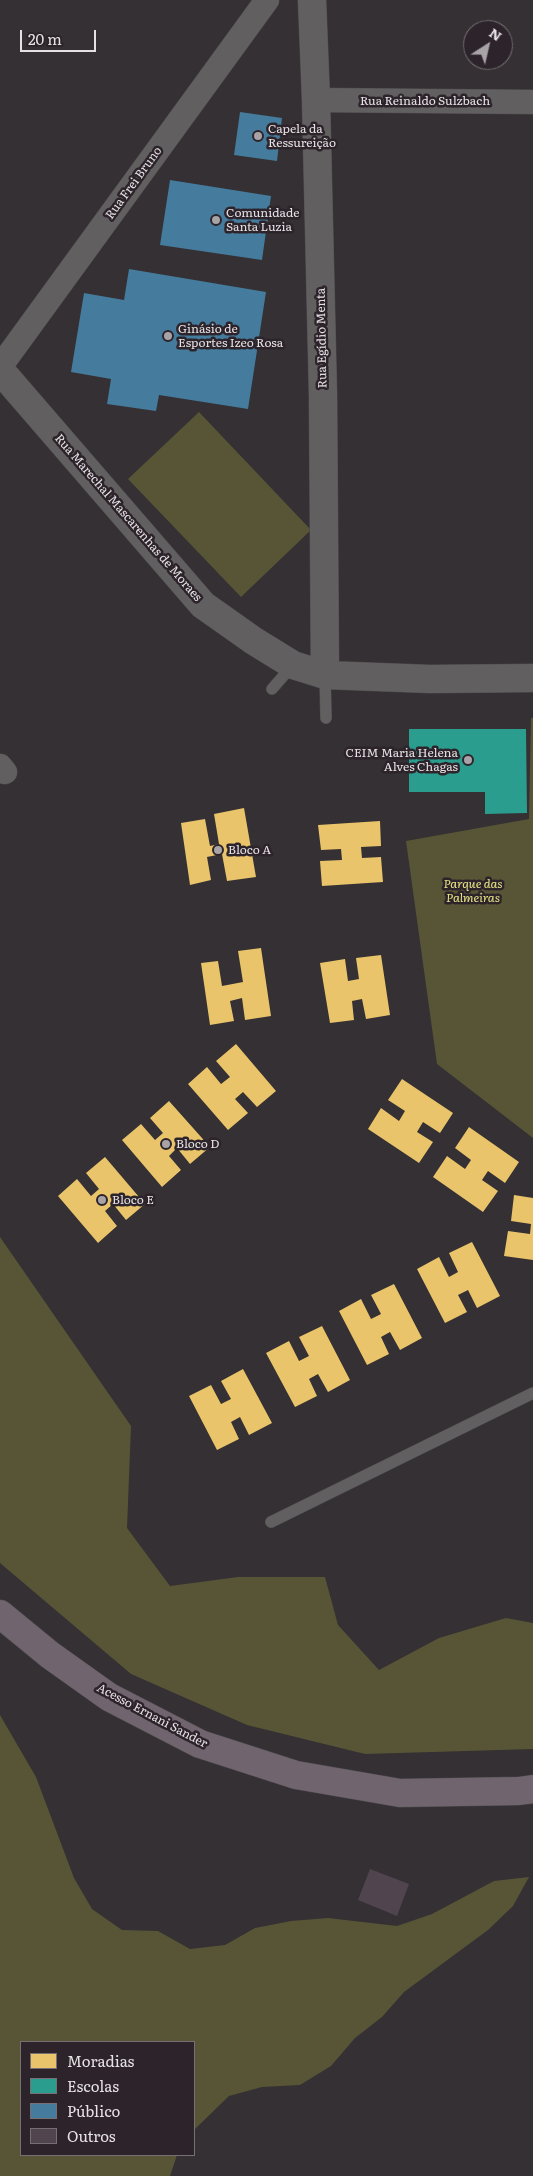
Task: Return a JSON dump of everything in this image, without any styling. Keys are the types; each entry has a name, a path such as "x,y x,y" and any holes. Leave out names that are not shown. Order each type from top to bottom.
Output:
{"highway":[{"name":"Acesso Ernani Sander","path":"0,1614 50,1655 109,1697 200,1744 296,1775 400,1793 519,1791 533,1789"}],"street":[{"name":"Rua Frei Bruno","path":"0,368 267,0"},
{"name":"Rua Egídio Menta","path":"312,0 323,395 325,675"},
{"name":"Rua Reinaldo Sulzbach","path":"316,100 533,102"},
{"name":"Rua Marechal Mascarenhas de Moraes","path":"0,368 203,605 254,641 293,665 325,675 430,679 533,678"}],"lane":[{"path":"272,690 293,665"},
{"path":"325,675 326,718"},
{"path":"271,1522 533,1393"}],"green space":[{"path":"199,412 311,530 241,597 128,479"},
{"name":"Parque das Palmeiras","path":"531,718 533,718 533,1138 437,1064 406,841 529,819"},
{"path":"0,1237 131,1426 127,1528 170,1586 238,1577 325,1577 338,1625 379,1670 439,1638 506,1618 533,1623 533,1749 365,1754 247,1725 131,1674 0,1563"},
{"path":"0,1715 36,1777 74,1878 92,1909 122,1930 158,1931 190,1949 225,1945 255,1928 291,1921 328,1918 397,1926 432,1914 494,1881 529,1877 513,1906 488,1930 404,1992 382,2017 355,2038 331,2066 300,2085 262,2087 229,2096 195,2129 195,2041 20,2041 20,2156 177,2156 170,2176 0,2176"}],"building: Moradias":[{"name":"Bloco A","path":"244,808 256,877 227,881 222,854 207,857 211,880 190,885 181,823 205,819 210,846 219,844 214,814"},
{"path":"380,821 381,846 361,847 362,858 381,857 383,882 322,886 320,861 342,860 341,849 321,850 318,825"},
{"path":"261,948 271,1016 245,1020 242,998 230,1001 234,1021 210,1025 201,963 218,961 222,986 243,982 238,951"},
{"path":"381,955 390,1015 366,1019 362,999 352,1001 354,1020 330,1023 320,963 345,959 348,981 359,979 356,958"},
{"path":"236,1044 276,1091 257,1107 243,1092 235,1099 248,1113 228,1130 188,1084 207,1067 221,1084 230,1077 216,1061"},
{"path":"402,1079 453,1113 440,1133 423,1122 417,1132 433,1142 419,1163 368,1129 381,1108 399,1121 405,1111 388,1100"},
{"name":"Bloco D","path":"169,1101 210,1147 190,1164 177,1148 169,1156 181,1170 162,1187 122,1140 141,1124 155,1140 163,1133 150,1118"},
{"path":"469,1127 519,1162 505,1183 488,1171 482,1180 498,1191 483,1212 433,1177 447,1156 465,1169 471,1160 455,1148"},
{"name":"Bloco E","path":"105,1157 145,1204 126,1220 113,1204 105,1211 117,1226 98,1243 58,1196 77,1179 91,1196 99,1189 86,1173"},
{"path":"514,1195 533,1198 533,1260 504,1256 508,1231 530,1234 531,1224 511,1221"},
{"path":"472,1242 500,1296 477,1308 468,1290 458,1295 467,1312 445,1323 417,1269 439,1257 449,1277 458,1272 449,1253"},
{"path":"394,1284 422,1338 400,1350 390,1332 381,1337 389,1354 367,1365 339,1311 361,1299 371,1319 381,1314 371,1295"},
{"path":"322,1326 350,1380 328,1392 318,1374 309,1379 317,1396 295,1407 266,1353 289,1341 299,1361 309,1356 299,1337"},
{"path":"243,1369 272,1423 249,1435 240,1417 231,1422 239,1439 217,1450 189,1396 211,1385 221,1404 231,1399 221,1381"}],"building: Escolas":[{"name":"CEIM Maria Helena Alves Chagas","path":"409,729 526,729 527,813 485,814 485,792 409,792"}],"building: Público":[{"name":"Capela da Ressureição","path":"240,112 282,118 277,161 234,155"},
{"name":"Comunidade Santa Luzia","path":"170,180 271,196 262,260 160,245"},
{"name":"Ginásio de Esportes Izeo Rosa","path":"129,269 266,292 248,409 159,395 156,411 107,404 111,379 71,372 84,293 124,300"}],"building: Outros":[{"path":"370,1869 409,1884 397,1916 358,1900"}],"place":[{"name":"Capela da Ressureição","path":"258,136"},
{"name":"Comunidade Santa Luzia","path":"216,220"},
{"name":"Ginásio de Esportes Izeo Rosa","path":"168,336"},
{"name":"CEIM Maria Helena Alves Chagas","path":"468,760"},
{"name":"Bloco A","path":"218,850"},
{"name":"Bloco D","path":"166,1144"},
{"name":"Bloco E","path":"102,1200"}]}
